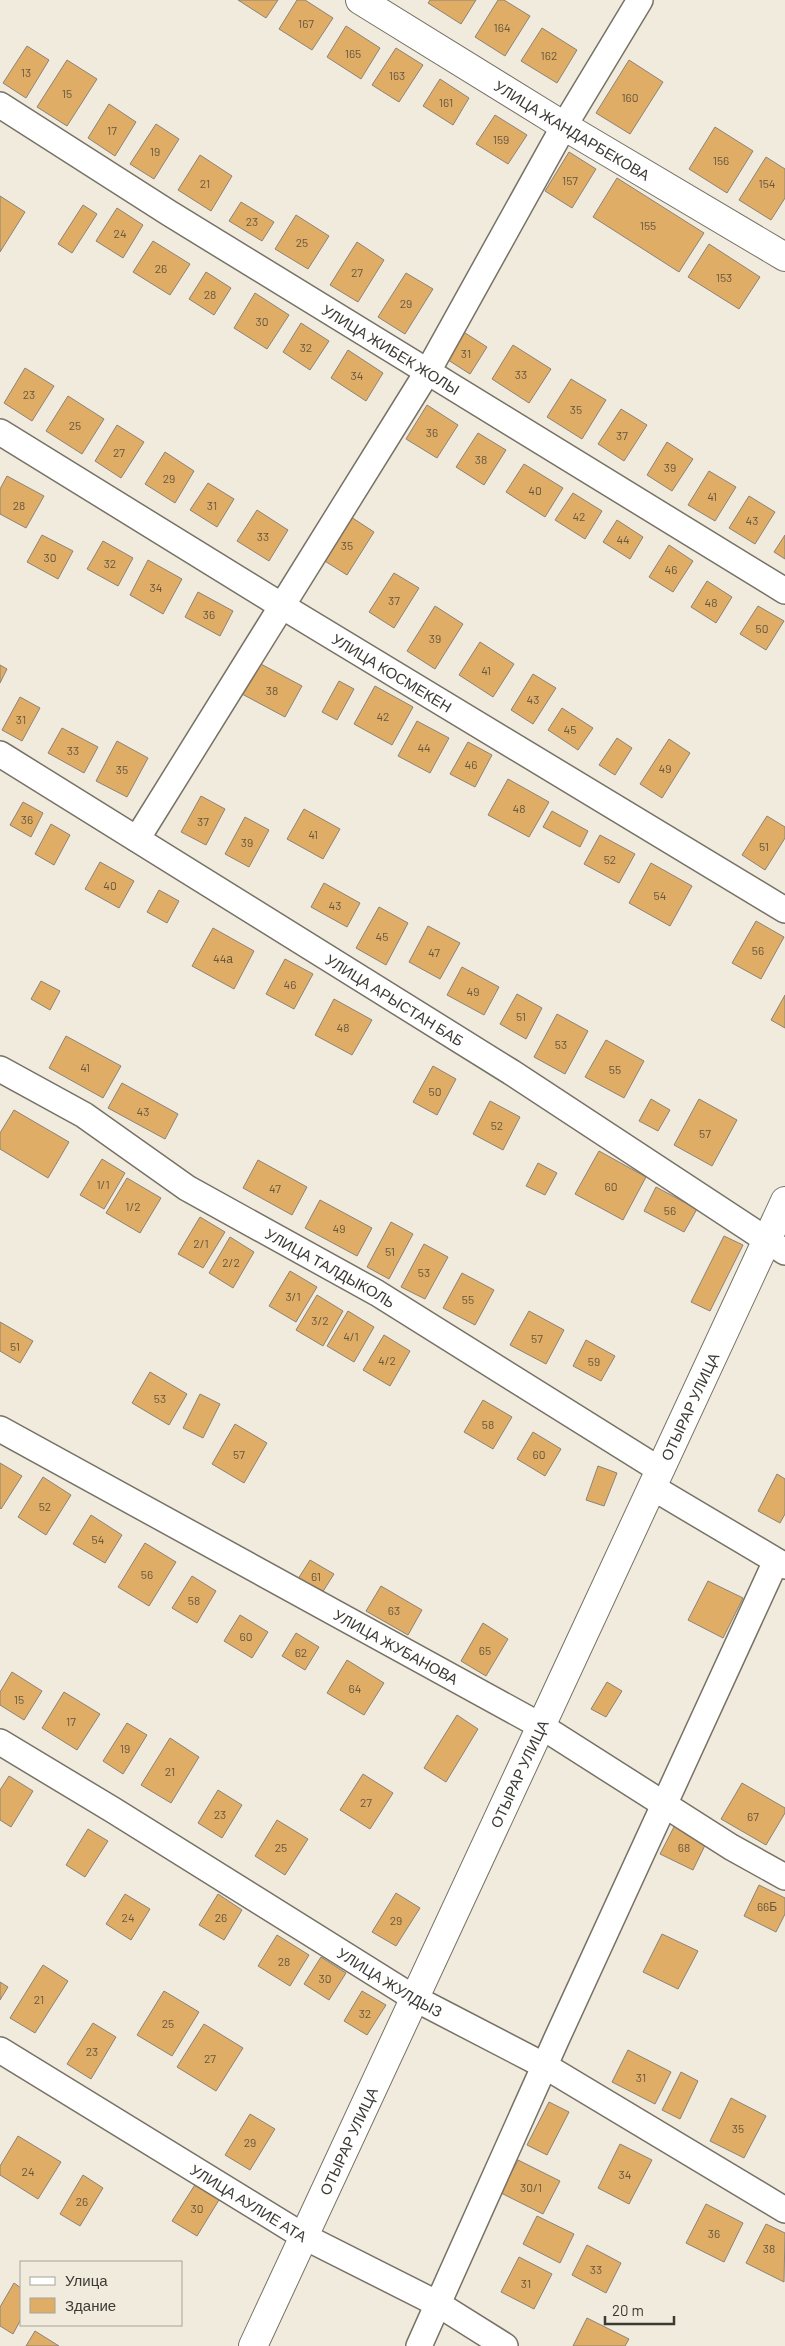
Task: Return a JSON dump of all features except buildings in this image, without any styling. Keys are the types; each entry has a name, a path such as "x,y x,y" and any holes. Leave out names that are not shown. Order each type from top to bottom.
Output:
{"street":[{"name":"УЛИЦА ЖАНДАРБЕКОВА","path":"360,0 564,126 785,257"},
{"path":"137,839 428,371 564,126 640,0"},
{"name":"УЛИЦА ЖИБЕК ЖОЛЫ","path":"0,105 169,213 785,591"},
{"name":"УЛИЦА КОСМЕКЕН","path":"0,432 282,606 785,910"},
{"name":"УЛИЦА АРЫСТАН БАБ","path":"0,754 511,1072 776,1247"},
{"name":"УЛИЦА ТАЛДЫКОЛЬ","path":"2,1074 84,1115 187,1188 377,1293 780,1563"},
{"name":"ОТЫРАР УЛИЦА","path":"253,2346 656,1479 776,1247 785,1201"},
{"name":"УЛИЦА ЖУБАНОВА","path":"0,1429 540,1726 665,1805 785,1877"},
{"path":"419,2346 665,1805 780,1563"},
{"name":"УЛИЦА ЖУЛДЫЗ","path":"0,1742 113,1810 414,1998 545,2066 785,2210"},
{"name":"УЛИЦА АУЛИЕ АТА","path":"0,2050 303,2236 438,2304 505,2346"}]}
